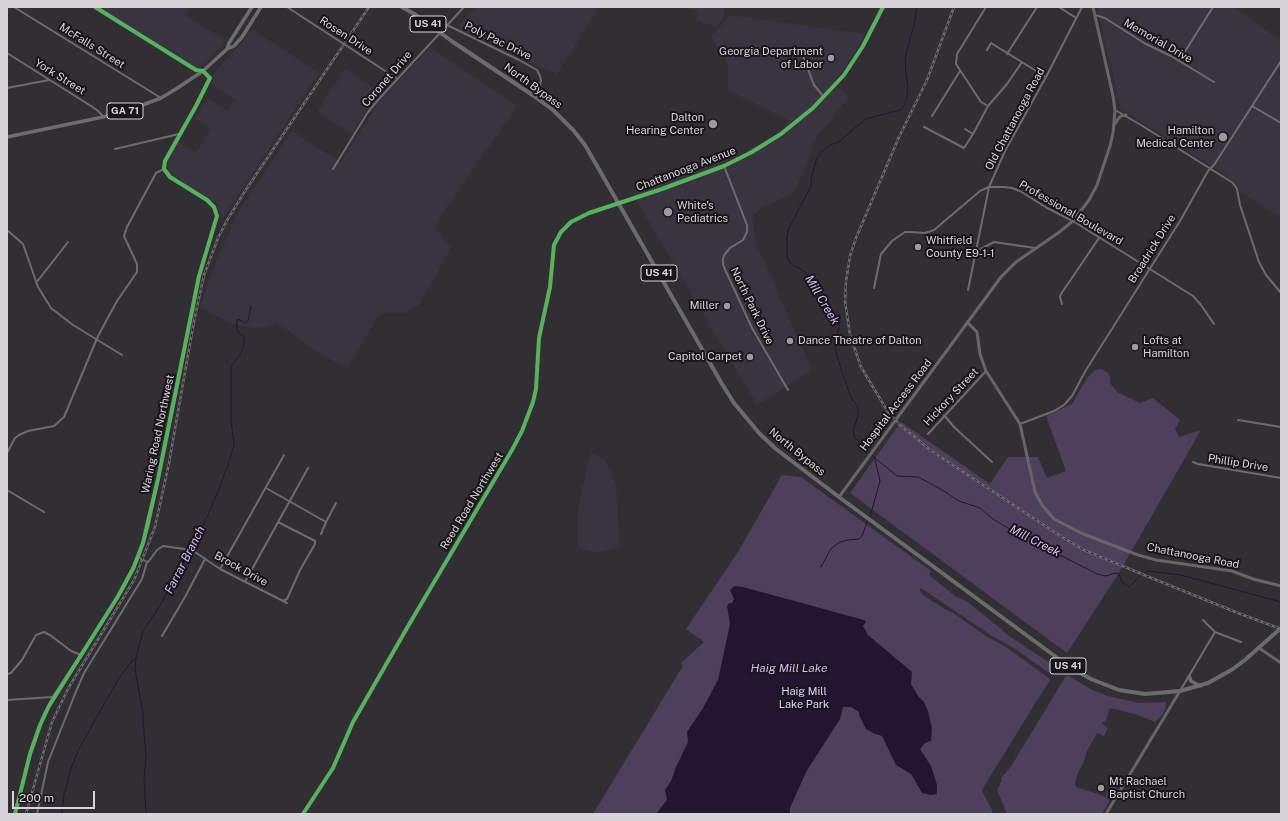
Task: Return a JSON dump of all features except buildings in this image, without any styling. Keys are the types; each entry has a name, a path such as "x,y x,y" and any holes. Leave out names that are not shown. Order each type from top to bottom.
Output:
{"highway":[{"name":"North Bypass","path":"402,7 416,15 553,110 585,145 734,404 759,433 776,449 839,497 1071,668 1091,679 1119,690 1145,694 1180,691 1208,683 1233,669 1281,628"}],"main road":[{"name":"GA 71","path":"227,49 249,9 252,7"},
{"name":"GA 71","path":"7,137 103,117 132,109 161,98 203,71 227,49 234,46 242,37 261,7"},
{"path":"1189,676 1191,681 1200,686"}],"street":[{"name":"McFalls Street","path":"14,7 161,98"},
{"path":"7,453 18,435 28,431 54,426 62,420 67,411 96,339 117,301 137,272 137,264 124,236 127,227 156,172 164,169 165,161 210,78 203,71 196,70 95,7"},
{"name":"Rosen Drive","path":"287,7 397,78"},
{"name":"Coronet Drive","path":"333,169 368,112 397,78 464,7"},
{"name":"Chattanooga Avenue","path":"618,203 724,166 752,152 781,134 802,118 824,97 853,63 870,34 883,7"},
{"path":"986,7 957,54 956,64 981,102 988,106"},
{"path":"1007,54 1037,7"},
{"path":"1059,7 1076,18"},
{"name":"Old Chattanooga Road","path":"968,290 989,187 1005,151 1046,77 1082,7"},
{"path":"967,322 1001,277 1016,262 1072,221 1088,200 1096,185 1110,146 1116,110 1093,7"},
{"path":"1179,61 1213,7"},
{"name":"Memorial Drive","path":"1094,14 1105,18 1155,50 1179,61 1214,82"},
{"name":"Poly Pac Drive","path":"447,25 537,70 541,80 539,90 534,96"},
{"path":"987,50 991,43 1046,77"},
{"path":"760,55 789,49 798,50 803,56 814,85 824,97"},
{"name":"York Street","path":"7,53 98,111 103,117"},
{"name":"Broadrick Drive","path":"1020,424 1054,411 1064,405 1072,396 1086,370 1210,169 1281,61"},
{"path":"924,127 964,148 988,106 1008,84 1022,62"},
{"path":"932,116 960,70"},
{"path":"7,88 50,80"},
{"path":"1252,106 1281,123"},
{"path":"1116,110 1236,186 1240,205 1259,262 1266,275 1281,293"},
{"path":"1114,126 1118,118 1121,116 1126,116"},
{"path":"965,129 973,134"},
{"path":"115,149 180,134"},
{"name":"North Park Drive","path":"724,166 747,225 747,232 743,240 730,248 725,254 723,258 723,265 752,328 788,390"},
{"name":"Waring Road Northwest","path":"15,814 30,754 44,715 53,697 117,598 138,557 148,526 199,276 217,216 214,207 207,200 170,177 164,169"},
{"path":"874,288 881,254 892,241 905,232 925,233 934,230 980,191 989,187"},
{"name":"Professional Boulevard","path":"989,187 1012,188 1072,221 1193,296 1214,324"},
{"name":"Reed Road Northwest","path":"303,814 333,768 353,722 522,431 530,412 536,389 539,338 550,287 554,245 559,235 567,226 577,219 618,203"},
{"path":"7,230 23,244 36,283 51,308 69,322 122,355"},
{"path":"1062,304 1060,298 1061,294 1082,266 1099,238"},
{"path":"36,283 68,242"},
{"path":"975,252 994,242 1024,245 1036,248"},
{"name":"Hospital Access Road","path":"839,497 967,322"},
{"name":"Chattanooga Road","path":"967,322 977,332 980,354 986,371 1020,424 1036,492 1042,505 1054,519 1081,533 1138,555 1156,560 1232,571 1253,579 1281,586"},
{"name":"Hickory Street","path":"928,434 986,371"},
{"path":"944,415 954,427 992,462"},
{"path":"1238,420 1281,427"},
{"path":"220,569 284,455"},
{"name":"Phillip Drive","path":"1193,462 1281,478"},
{"path":"245,582 308,468"},
{"path":"266,488 326,522"},
{"path":"7,490 44,512"},
{"path":"321,534 336,503"},
{"path":"278,522 315,541 315,544 300,570 287,599 283,601"},
{"name":"Brock Drive","path":"146,562 149,561 157,550 163,546 192,550 220,569 287,603"},
{"path":"37,814 48,762 84,673 142,579 146,562 138,557"},
{"path":"162,636 205,559"},
{"path":"1203,620 1215,632 1241,642"},
{"path":"7,674 11,673 22,660 36,635 44,632 70,651 81,655"},
{"path":"1106,814 1215,632"},
{"path":"1259,648 1281,664"},
{"path":"7,700 53,697"}],"shaded area":[{"path":"99,7 189,7 185,15 226,40 198,69"},
{"path":"477,7 599,7 557,74 510,54 458,26"},
{"path":"684,7 725,7 724,16 717,27 697,21 698,11"},
{"name":"Hamilton Medical Center","path":"1097,7 1234,7 1281,41 1281,67 1277,73 1281,76 1281,218 1240,192 1236,182 1121,109"},
{"path":"730,15 865,34 849,62 833,83 849,97 816,138 803,174 792,194 763,207 752,217 756,243 812,370 757,405 632,193 736,157 776,134 790,121 728,90 728,67 724,57 711,37"},
{"path":"252,29 319,73 222,220 218,205 170,174 168,172 167,163 178,142 196,152 211,129 195,119 207,98 228,111 236,100 211,84 218,68 238,47"},
{"path":"430,47 517,106 442,214 435,227 451,248 419,305 406,313 380,313 347,369 316,351 276,322 266,328 235,325 200,308 212,271 236,216 292,131 341,163 378,103"},
{"path":"345,69 382,93 367,110 352,134 317,112"},
{"path":"591,453 605,460 616,485 620,547 596,553 578,548 578,510"}],"green space":[{"path":"1101,369 1108,373 1110,383 1117,392 1140,403 1153,398 1180,420 1175,429 1179,437 1201,430 1120,571 1067,653 850,493 901,422 990,484 1008,457 1038,457 1047,478 1066,471 1046,416 1072,404 1087,378 1095,370"},
{"name":"Haig Mill Lake Park","path":"782,475 801,477 931,571 929,575 955,596 966,601 1009,636 1056,667 1052,675 1014,648 992,636 921,588 920,590 922,594 926,597 953,613 986,636 1006,647 1050,679 983,788 982,791 994,814 593,814 683,666 681,663 704,642 686,629 738,552"},
{"path":"1066,676 1069,676 1092,690 1108,696 1139,703 1166,702 1166,707 1163,714 1155,722 1138,715 1110,708 1105,722 1103,721 1102,724 1108,728 1104,736 1097,733 1087,751 1075,784 1076,787 1110,799 1106,796 1108,790 1110,790 1112,786 1105,782 1113,784 1116,787 1117,790 1112,800 1110,800 1102,814 1007,814 997,790 1002,780 1001,778 1010,768"}],"water":[{"name":"Haig Mill Lake","path":"735,586 864,620 866,622 863,626 868,635 912,672 911,684 918,696 924,702 928,711 932,729 931,741 925,743 920,749 931,766 937,785 937,794 931,795 922,793 911,774 896,765 882,736 866,729 859,712 851,707 843,707 840,719 806,772 790,808 790,814 656,814 667,800 665,790 671,781 688,742 687,732 703,708 718,680 730,624 727,606 729,603 732,603 734,599 730,590"}],"waterway":[{"name":"Mill Creek","path":"917,7 914,25 905,57 908,88 907,99 904,106 900,110 866,119 839,142 830,145 821,152 816,161 811,186 789,228 787,237 787,257 791,264 804,271 811,279 823,302 837,321 839,328 835,348 851,398 858,408 858,416 853,431 855,438 875,458 897,476 918,477 959,501 980,508 993,519 1008,528 1031,537 1054,552 1097,574 1106,576 1115,573 1119,574 1122,582 1129,587 1141,575"},
{"name":"Farrar Branch","path":"146,814 144,778 146,756 143,713 135,669 136,658 143,631 161,604 204,524 230,459 234,444 231,419 231,366 240,355 244,346 244,337 238,332 236,324 238,319 245,323 248,321 251,306"},
{"path":"870,517 880,481 875,459"},
{"path":"821,567 830,550 834,546 840,542 859,539 862,536 868,520"},
{"name":"Mill Creek","path":"1144,574 1148,571 1181,575 1281,602"},
{"name":"Farrar Branch","path":"62,814 64,794 72,766 80,747 119,678 135,659"}],"railway":[{"path":"26,814 52,722 69,687 134,580 155,527 169,463 194,321 204,275 218,238 245,191 369,7"},
{"path":"954,7 927,80 899,137 856,238 850,256 846,281 845,301 850,335 861,367 888,412 902,427 930,450 1062,537 1084,550 1281,629"}],"cycle path":[{"path":"15,814 30,754 40,725 49,706 117,598 133,569 143,543 158,479 199,276 217,216 214,207 207,200 170,177 164,169 165,161 210,78 203,71 196,70 95,7"},
{"path":"303,814 333,768 353,722 522,431 533,402 536,389 539,338 550,287 554,245 561,232 571,222 589,213 662,189 724,166 752,152 781,134 813,108 844,75 863,46 883,7"}],"place":[{"name":"Georgia Department of Labor","path":"831,58"},
{"name":"Dalton Hearing Center","path":"713,124"},
{"name":"Hamilton Medical Center","path":"1223,137"},
{"name":"White's Pediatrics","path":"668,212"},
{"name":"Whitfield County E9-1-1","path":"918,247"},
{"name":"Miller","path":"727,306"},
{"name":"Dance Theatre of Dalton","path":"790,341"},
{"name":"Lofts at Hamilton","path":"1135,347"},
{"name":"Capitol Carpet","path":"750,357"},
{"name":"Mt Rachael Baptist Church","path":"1101,788"}]}
